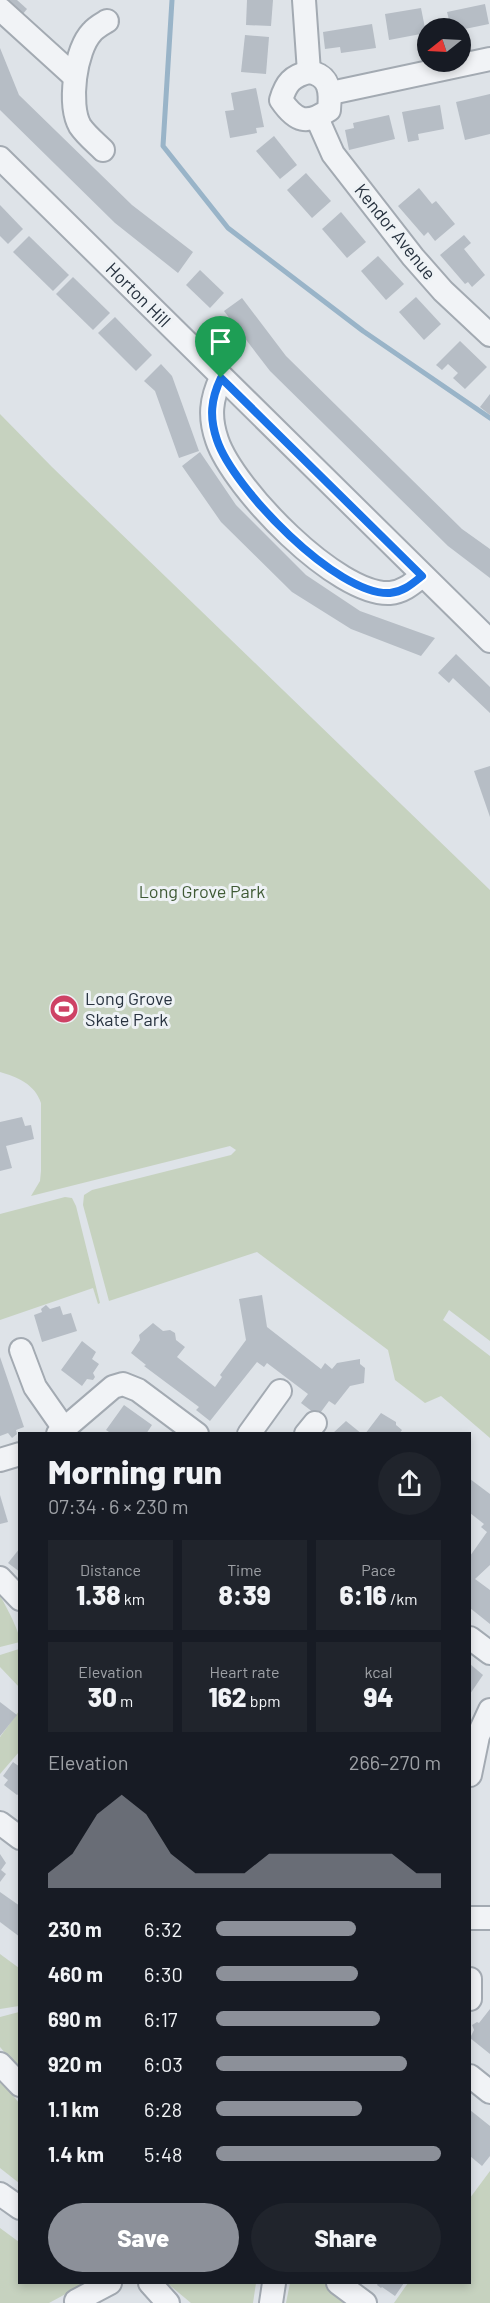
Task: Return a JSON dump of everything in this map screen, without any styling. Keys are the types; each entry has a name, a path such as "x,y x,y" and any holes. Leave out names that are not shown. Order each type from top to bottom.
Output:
{"street":[{"path":"304,0 309,72"},
{"path":"0,9 75,77"},
{"path":"102,150 81,126 75,114 75,77 87,39 93,31 107,21"},
{"path":"331,93 490,59"},
{"path":"309,72 318,73 327,81 331,93 329,110 317,118 304,120 290,113 281,100 285,85 296,75 309,72"},
{"name":"Kendor Avenue","path":"317,118 333,154 413,257 443,291 490,334"},
{"name":"Horton Hill","path":"0,158 422,576 487,633"},
{"path":"221,378 212,396 212,418 217,441 229,464 262,508 305,549 342,578 368,591 391,593 408,588 422,576"},
{"path":"21,1350 35,1387 61,1432 113,1387 123,1384 138,1390 194,1432"},
{"path":"250,1432 280,1391"},
{"path":"0,1460 18,1455"},
{"path":"0,1578 18,1597"},
{"path":"471,1639 490,1653"},
{"path":"471,1773 482,1750 490,1710"},
{"path":"3,1815 18,1835"},
{"path":"471,1918 490,1918"},
{"path":"0,2064 18,2083"},
{"path":"471,2077 490,2092"},
{"path":"0,2194 18,2207"},
{"path":"75,2302 108,2284"},
{"path":"151,2284 168,2303"},
{"path":"271,2303 274,2284"},
{"path":"339,2284 365,2303"}],"green space":[{"name":"Long Grove Park","path":"0,414 490,890 490,1341 449,1310 443,1320 490,1356 490,1438 441,1396 425,1403 395,1380 388,1350 257,1252 109,1301 83,1205 84,1195 92,1190 231,1155 236,1150 230,1146 31,1196 40,1181 41,1103 30,1086 0,1072"},
{"path":"65,1197 72,1198 76,1206 100,1303 98,1304 93,1288 0,1320 0,1214"},
{"path":"0,1596 15,1625 18,1642 0,1647"},
{"path":"18,1649 18,1686 0,1667 0,1655"},
{"path":"18,1712 18,1753 0,1774 0,1737"},
{"path":"0,1954 18,1967 18,2006 0,2009"},
{"path":"18,2012 18,2068 0,2047 0,2017"},
{"path":"0,2079 18,2102 18,2182 0,2168"},
{"path":"490,2171 490,2303 394,2303 407,2284 471,2284 471,2197"},
{"path":"0,2228 18,2241 18,2284 84,2284 49,2303 0,2303"},
{"path":"168,2284 256,2284 253,2303 191,2303"},
{"path":"290,2284 326,2284 352,2303 286,2303"}],"building":[{"path":"5,0 17,0 27,9 22,15"},
{"path":"247,0 273,0 271,26 246,25"},
{"path":"485,4 489,24 471,28 471,18 448,18 447,12"},
{"path":"421,8 423,18 417,18 417,35 389,40 385,14"},
{"path":"372,24 376,48 341,53 340,47 325,49 323,32"},
{"path":"245,35 269,37 266,74 241,72"},
{"path":"0,48 19,95 132,205 193,252 178,273 115,223 0,110"},
{"path":"256,88 264,127 256,128 257,133 230,138 225,111 234,110 231,93"},
{"path":"490,94 490,134 465,140 456,102"},
{"path":"440,105 444,129 418,134 419,140 408,142 402,112"},
{"path":"389,115 395,139 349,150 345,130 354,128 353,123"},
{"path":"274,136 297,165 280,179 256,151"},
{"path":"306,173 331,201 312,218 287,190"},
{"path":"419,188 432,204 436,201 455,224 435,241 428,232 424,236 398,206"},
{"path":"0,205 23,229 8,244 0,236"},
{"path":"341,212 366,242 347,258 322,229"},
{"path":"464,235 471,243 464,249 485,275 472,287 468,282 465,284 440,255"},
{"path":"29,236 69,275 53,291 13,252"},
{"path":"378,256 404,284 386,300 361,271"},
{"path":"200,270 224,293 210,308 186,285"},
{"path":"73,277 110,313 93,330 56,294"},
{"path":"416,297 441,324 424,340 399,312"},
{"path":"242,298 286,356 462,529 490,549 490,578 448,546 270,371 224,311"},
{"path":"115,317 152,355 136,371 98,333"},
{"path":"460,341 487,367 465,389 453,378 458,373 448,364 442,370 436,365"},
{"path":"161,364 172,376 199,451 179,458 155,391 144,381"},
{"path":"490,394 490,415 480,407"},
{"path":"200,452 236,505 306,575 360,611 435,638 421,656 351,629 292,592 221,522 182,466"},
{"path":"456,654 490,687 490,713 453,678 449,683 438,673"},
{"path":"490,766 490,817 474,771"},
{"path":"22,1117 25,1126 31,1125 34,1139 6,1146 12,1168 0,1171 0,1122"},
{"path":"262,1295 267,1327 321,1369 325,1363 332,1369 337,1363 360,1359 360,1364 365,1368 364,1383 350,1386 335,1405 329,1401 318,1416 301,1403 308,1394 267,1363 264,1367 257,1362 210,1421 196,1410 199,1407 144,1366 146,1365 131,1353 140,1340 139,1335 153,1323 163,1331 170,1330 175,1333 176,1340 185,1347 177,1357 215,1387 222,1377 220,1375 246,1340 239,1299"},
{"path":"46,1305 50,1309 60,1306 63,1315 71,1313 77,1331 42,1342 34,1315 42,1312 41,1309"},
{"path":"82,1341 96,1352 92,1359 99,1364 93,1373 95,1377 93,1380 87,1379 82,1386 61,1370"},
{"path":"0,1357 24,1427 16,1430 17,1434 12,1438 8,1433 0,1436"},
{"path":"124,1405 152,1425 147,1432 109,1432 106,1430"},
{"path":"381,1413 396,1422 402,1430 400,1432 367,1432"},
{"path":"346,1421 360,1432 334,1432"},
{"path":"471,1480 490,1494 490,1565 475,1579 490,1590 490,1624 471,1609 471,1555 487,1532 481,1527 484,1524 471,1514"},
{"path":"0,1495 8,1522 0,1524"},
{"path":"18,1550 18,1570 8,1563"},
{"path":"471,1665 483,1675 471,1693"},
{"path":"0,1702 17,1715 0,1736"},
{"path":"13,1762 18,1766 18,1794 4,1785 8,1780 3,1776"},
{"path":"0,1854 6,1863 1,1870 6,1874 0,1882"},
{"path":"0,1892 18,1905 18,1936 0,1922"},
{"path":"490,2009 490,2054 471,2039 474,2030 472,2025 479,2023"},
{"path":"471,2111 490,2126 490,2156 482,2166 471,2157"},
{"path":"378,2284 403,2284 395,2296"}],"waterway":[{"path":"172,0 163,146 228,228 363,331 490,418"}],"place":[{"name":"Long Grove Skate Park","path":"64,1009"}],"route":[{"path":"221,378 422,576 408,588 391,593 368,591 342,578 305,549 262,508 229,464 217,441 212,418 212,396 221,378"}]}
